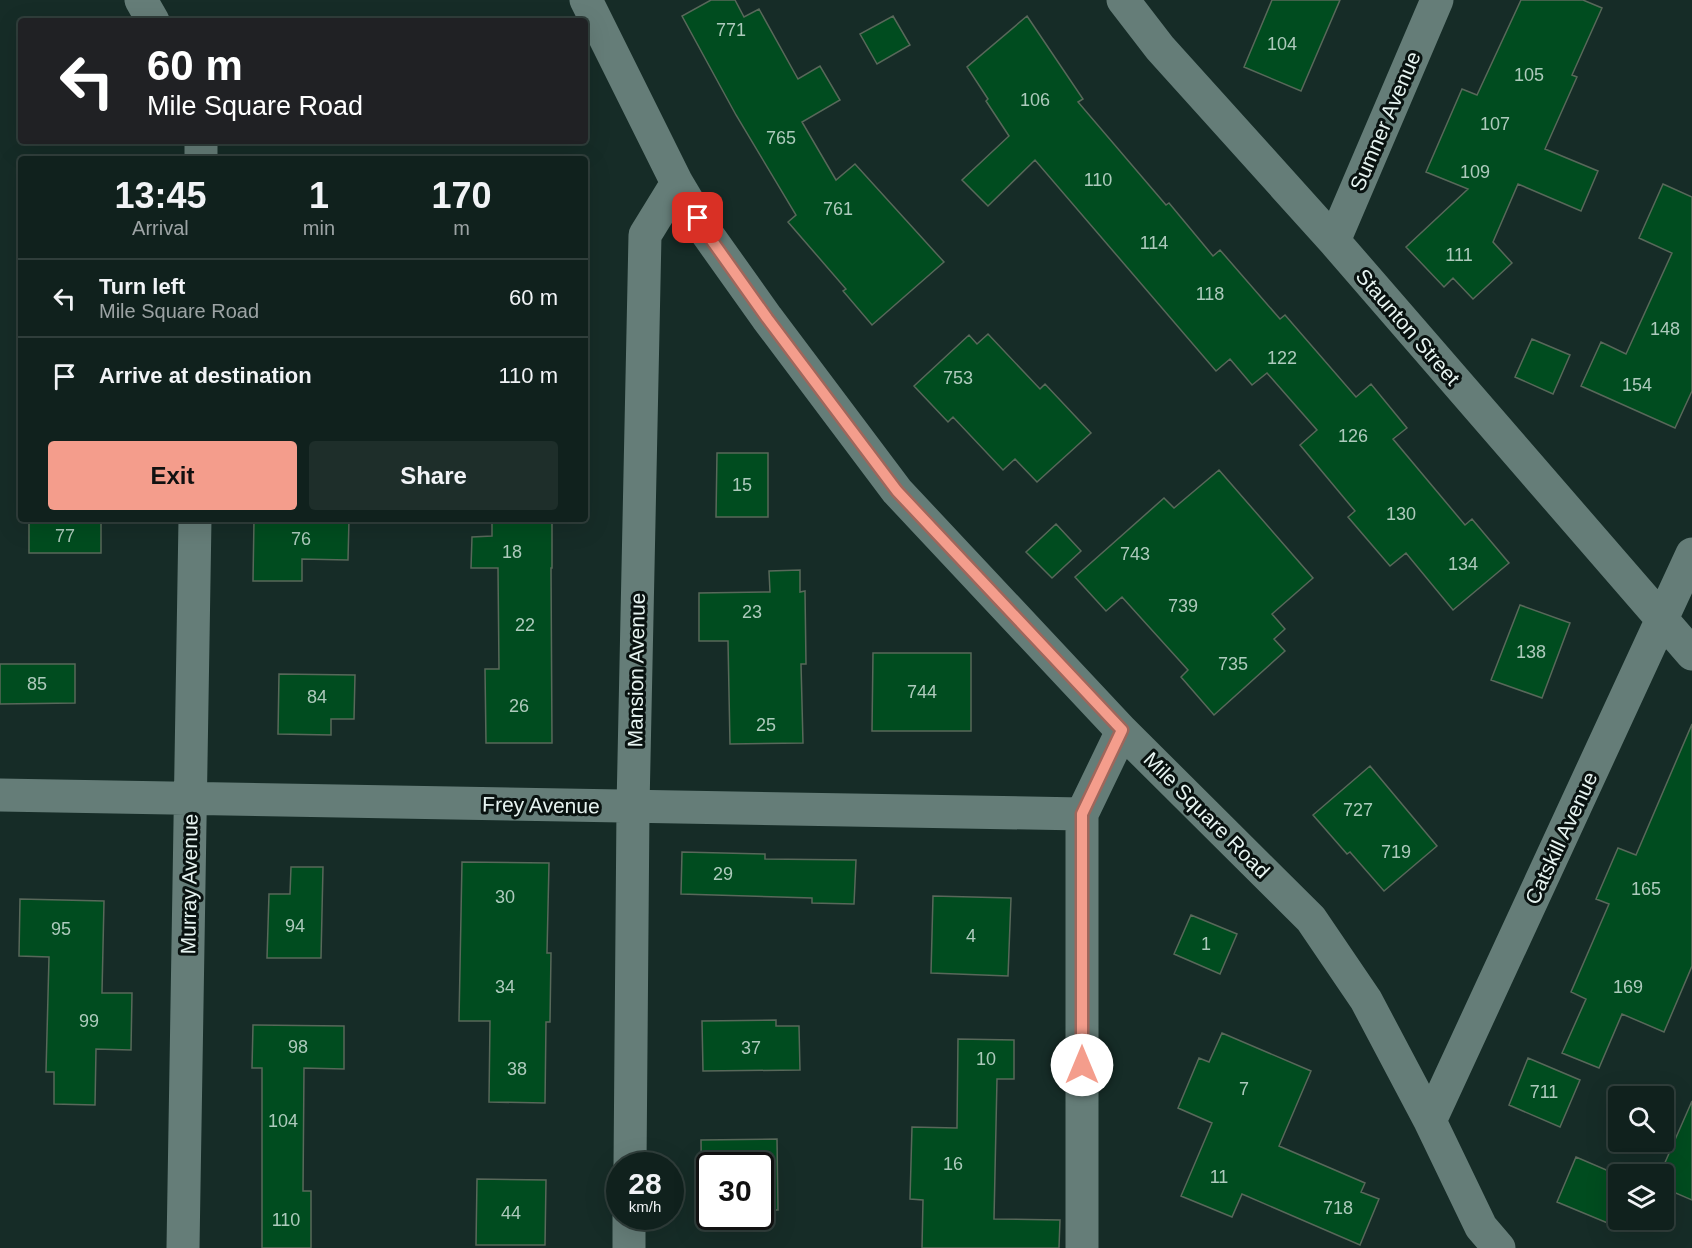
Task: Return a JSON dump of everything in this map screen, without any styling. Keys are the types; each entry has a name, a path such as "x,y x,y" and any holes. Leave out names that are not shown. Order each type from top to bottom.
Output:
{"street":[{"path":"141,0 151,18"},
{"name":"Mile Square Road","path":"586,0 677,183 708,235 897,491 1122,730 1311,919 1366,1000 1430,1121 1481,1227 1499,1248"},
{"name":"Staunton Street","path":"1123,0 1160,48 1334,241 1692,654"},
{"name":"Sumner Avenue","path":"1334,241 1437,0"},
{"name":"Mansion Avenue","path":"630,1152 633,807 645,235 677,183"},
{"name":"Murray Avenue","path":"183,1248 195,522"},
{"name":"Catskill Avenue","path":"1430,1121 1692,554"},
{"path":"1082,1248 1082,814 1122,730"},
{"name":"Frey Avenue","path":"0,795 1082,814"},
{"path":"629,1230 629,1248"}],"building":[{"path":"711,0 735,0 744,17 759,9 798,79 820,66 840,100 802,122 836,180 855,164 944,262 872,325 843,291 846,289 788,222 796,215 736,115 682,16"},
{"path":"1272,0 1340,0 1301,91 1244,67"},
{"path":"1521,0 1583,0 1602,8 1572,75 1577,77 1545,149 1598,171 1581,211 1518,184 1493,242 1512,263 1473,299 1453,278 1444,287 1406,247 1468,189 1426,172 1462,89 1477,95"},
{"path":"893,16 910,45 877,64 860,34"},
{"path":"1027,16 1083,99 1078,102 1166,205 1169,203 1213,256 1220,250 1280,319 1285,315 1356,397 1371,384 1407,428 1393,439 1465,525 1472,519 1509,563 1453,610 1406,553 1390,566 1348,517 1355,511 1300,445 1317,430 1267,373 1252,385 1230,359 1216,371 1035,160 988,206 962,180 1009,136 967,67"},
{"path":"1663,184 1692,197 1692,391 1675,428 1581,386 1601,342 1626,354 1672,253 1639,238"},
{"path":"988,334 1040,389 1045,384 1091,433 1037,482 1015,459 1003,470 953,417 948,422 914,386 969,335 977,344"},
{"path":"1532,339 1570,355 1553,394 1515,377"},
{"path":"717,453 768,453 768,517 716,517"},
{"path":"1219,470 1313,578 1272,614 1285,629 1274,639 1285,651 1214,715 1181,677 1188,670 1122,597 1106,611 1075,577 1164,498 1174,508"},
{"path":"29,522 101,522 101,553 29,553"},
{"path":"254,522 349,522 348,560 302,559 302,581 253,581"},
{"path":"492,522 552,522 552,743 486,743 485,669 499,669 498,568 471,568 472,537 492,536"},
{"path":"1056,524 1081,551 1052,578 1026,552"},
{"path":"800,570 800,592 805,591 806,664 801,664 803,743 730,744 728,641 699,641 699,593 770,592 769,571"},
{"path":"1520,605 1570,623 1542,698 1491,680"},
{"path":"873,653 971,653 971,731 872,731"},
{"path":"0,664 75,664 75,703 0,704"},
{"path":"279,674 355,675 354,719 331,719 331,735 278,734"},
{"path":"1692,724 1692,966 1664,1032 1622,1014 1599,1068 1562,1053 1586,999 1571,992 1609,904 1596,899 1618,848 1636,855"},
{"path":"1370,766 1437,846 1384,891 1313,815"},
{"path":"682,852 765,854 765,859 856,860 854,904 812,903 812,898 681,894"},
{"path":"462,862 549,863 547,953 551,953 550,1022 546,1022 545,1103 489,1102 490,1021 459,1021"},
{"path":"291,867 323,867 321,958 267,958 269,894 290,894"},
{"path":"933,896 1011,898 1008,976 931,973"},
{"path":"20,899 104,901 102,993 132,993 131,1050 96,1049 95,1105 54,1104 54,1072 46,1072 49,957 19,956"},
{"path":"1191,915 1237,934 1220,974 1174,954"},
{"path":"776,1020 776,1026 799,1026 800,1070 703,1071 702,1021"},
{"path":"253,1025 344,1026 344,1069 304,1068 303,1191 311,1191 311,1248 262,1248 262,1068 252,1068"},
{"path":"1222,1033 1311,1071 1279,1146 1365,1183 1361,1192 1379,1199 1360,1245 1242,1194 1232,1217 1181,1196 1212,1123 1178,1108 1199,1058 1209,1062"},
{"path":"958,1039 1014,1040 1014,1079 997,1079 994,1219 1060,1220 1059,1248 922,1248 923,1200 910,1199 912,1127 957,1128"},
{"path":"1528,1058 1580,1080 1560,1127 1509,1105"},
{"path":"1692,1101 1692,1200 1674,1192 1674,1164 1664,1164 1670,1152 1674,1152 1674,1142"},
{"path":"777,1139 778,1210 774,1210 774,1152 701,1152 701,1140"},
{"path":"1576,1157 1608,1171 1608,1223 1557,1202"},
{"path":"477,1179 546,1180 545,1245 476,1245"}],"route":[{"path":"698,218 767,318 897,491 1122,730 1082,814 1082,1065"}]}
